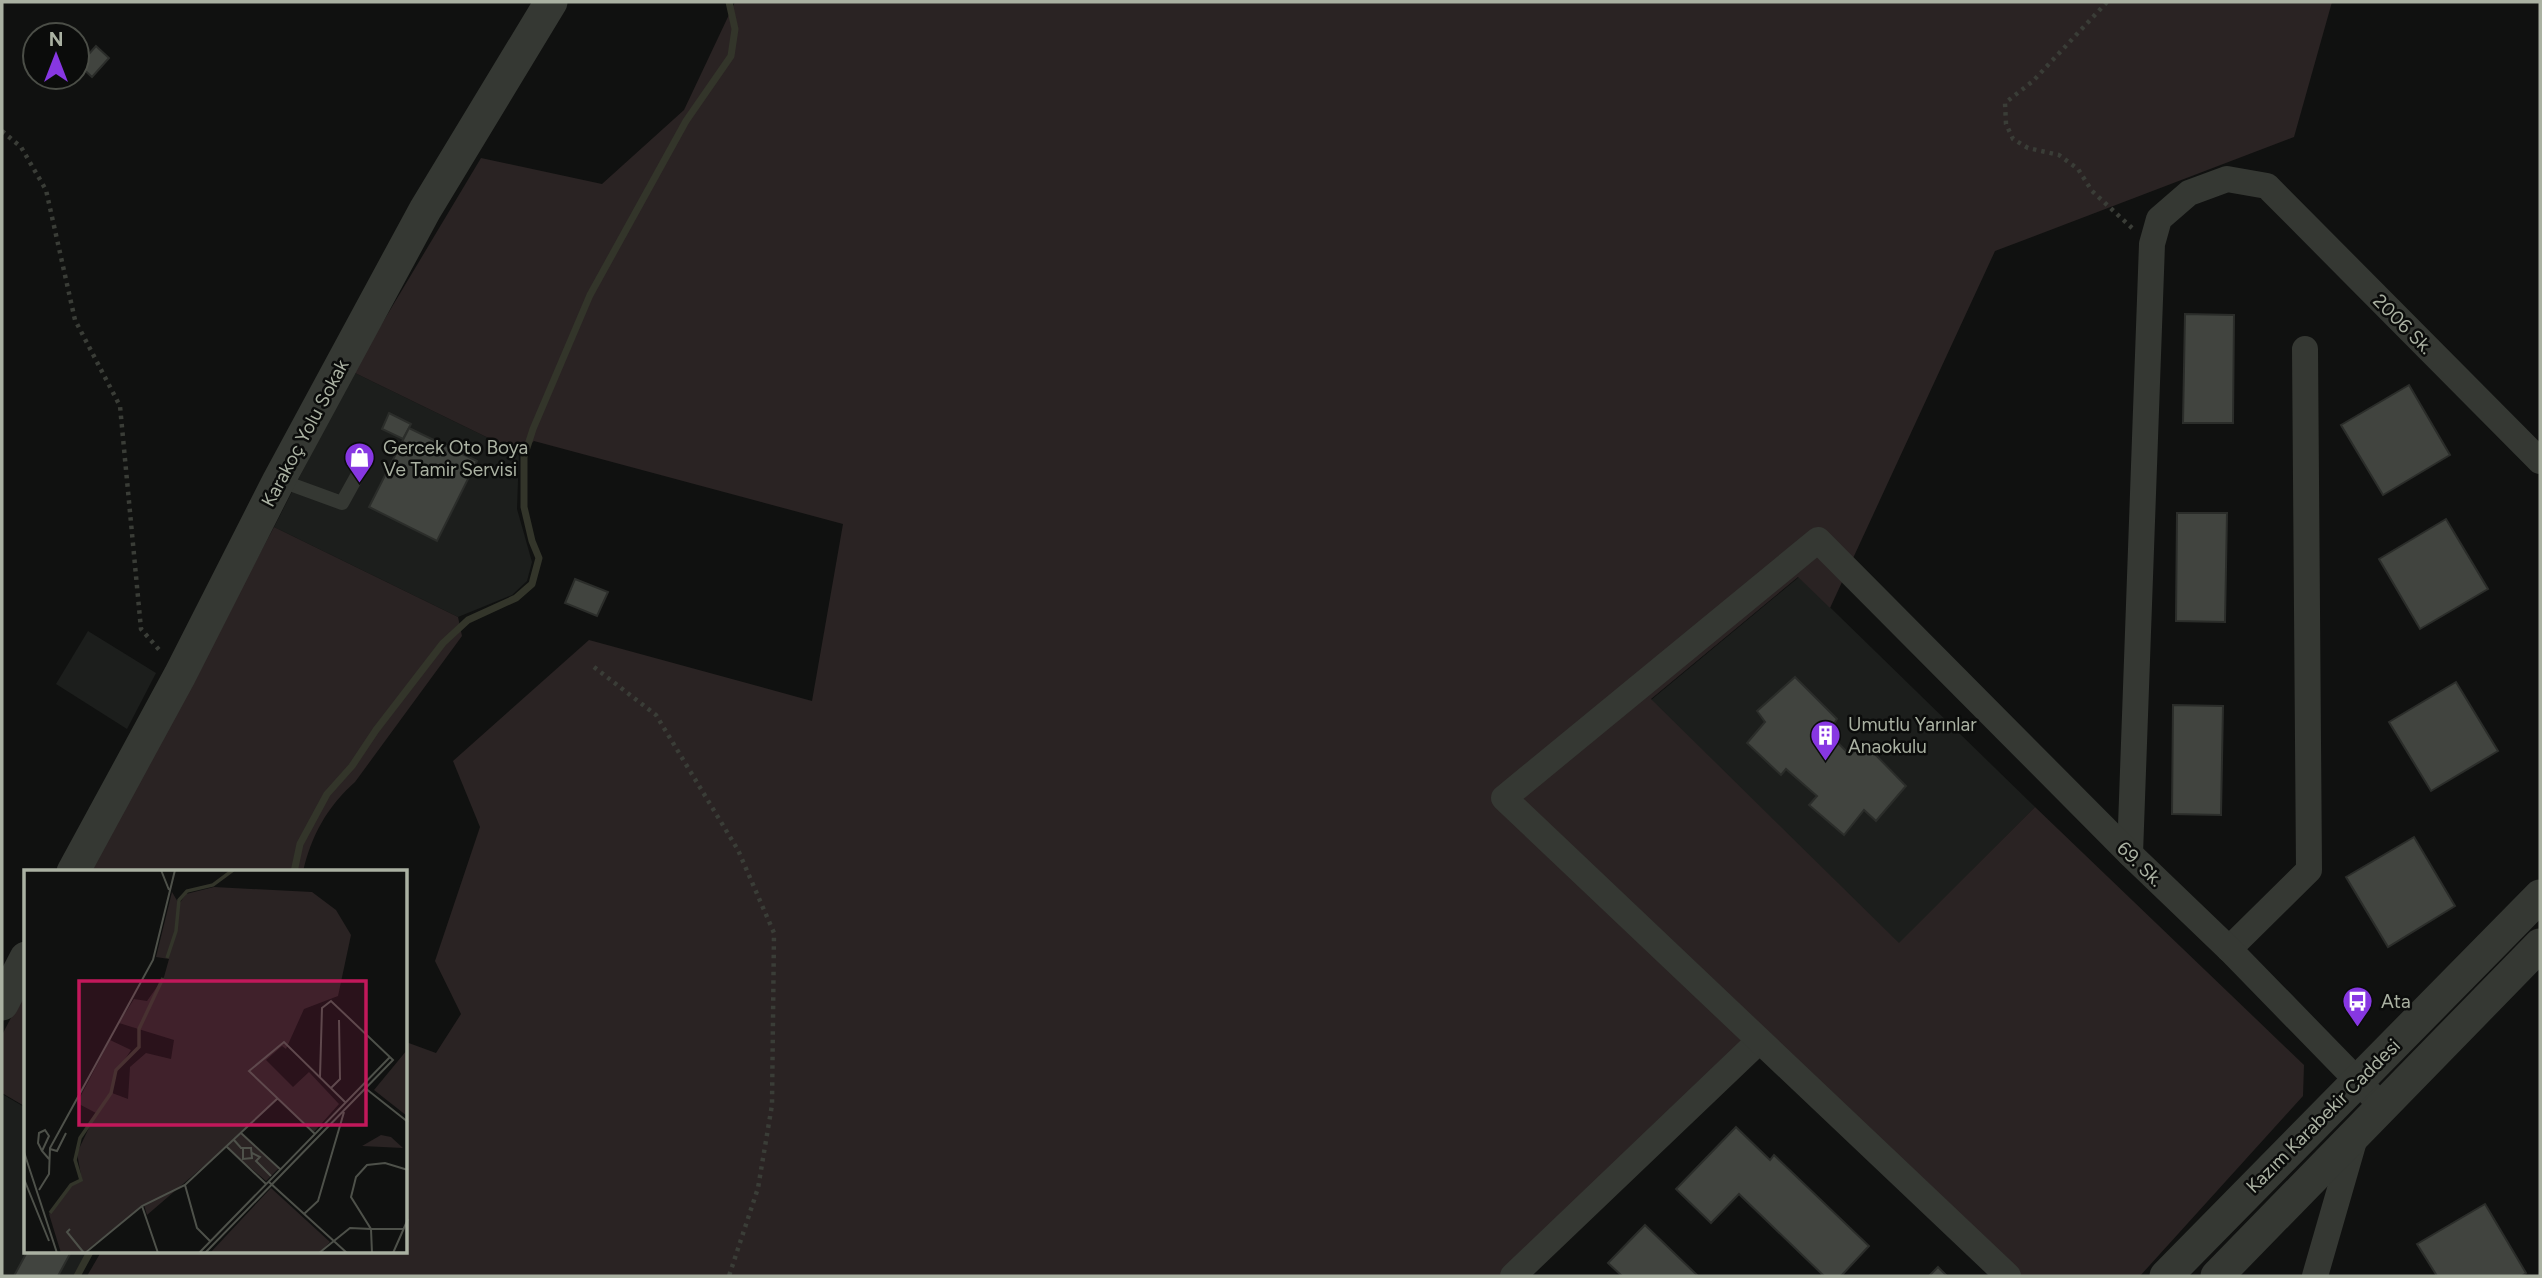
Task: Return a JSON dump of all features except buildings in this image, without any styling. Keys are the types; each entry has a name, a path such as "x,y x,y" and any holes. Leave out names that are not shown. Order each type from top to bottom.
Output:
{"street":[{"name":"Karakoç Yolu Sokak","path":"74,870 180,675 279,480 425,210 551,2"},
{"name":"2006 Sk.","path":"2152,244 2158,219 2189,193 2227,179 2267,186 2540,461"},
{"path":"2130,854 2152,244"},
{"path":"2230,949 2309,870 2305,349"},
{"name":"69. Sk.","path":"1759,1041 1504,798 1818,540 2130,854 2230,949 2383,1107"},
{"name":"Kazım Karabekir Caddesi","path":"2166,1276 2540,896"},
{"name":"Kazım Karabekir Caddesi","path":"2217,1276 2538,952"},
{"path":"2,1004 24,962"},
{"path":"1513,1276 1759,1041 2008,1276"},
{"path":"2315,1276 2356,1134"}],"lane":[{"path":"279,480 342,503 367,458"}],"path":[{"path":"2107,2 2033,81 2005,103 2006,124 2013,139 2028,148 2059,155 2078,169 2092,191 2152,244"},
{"path":"2,131 21,147 46,190 75,320 120,406 131,500 141,629 180,675"},
{"path":"594,667 656,715 738,850 774,933 772,1105 758,1188 729,1276"}],"shaded area":[{"path":"735,2 2332,2 2294,137 1995,251 1830,608 1798,577 1651,699 1899,943 2035,807 2304,1065 2303,1096 2140,1276 2008,1276 1759,1041 1511,1276 87,1276 100,1254 408,1254 408,1043 436,1053 461,1014 435,961 480,827 453,761 589,640 812,701 843,524 534,441 519,453 353,372 481,158 602,184 684,110"},
{"path":"353,372 519,453 517,509 532,562 527,581 512,595 458,617 274,527"},
{"path":"274,527 458,617 462,636 355,782 328,812 316,834 304,870 90,870"},
{"path":"1799,577 2035,807 1899,944 1651,700"},
{"path":"88,631 156,673 127,729 56,684"},
{"path":"24,993 24,1106 2,1093 2,1035"},
{"path":"2,1094 24,1107 24,1254 86,1254 73,1276 2,1276"}],"waterway":[{"path":"294,870 300,844 327,794 352,766 376,730 443,643 468,620 516,598 532,584 539,558 524,507 524,457 533,429 590,295 686,121 731,56 735,29 729,2"},
{"path":"77,1276 89,1254"}],"place":[{"name":"Gercek Oto Boya Ve Tamir Servisi","path":"360,485"},
{"name":"Umutlu Yarınlar Anaokulu","path":"1825,762"},
{"name":"Ata","path":"2358,1028"}]}
